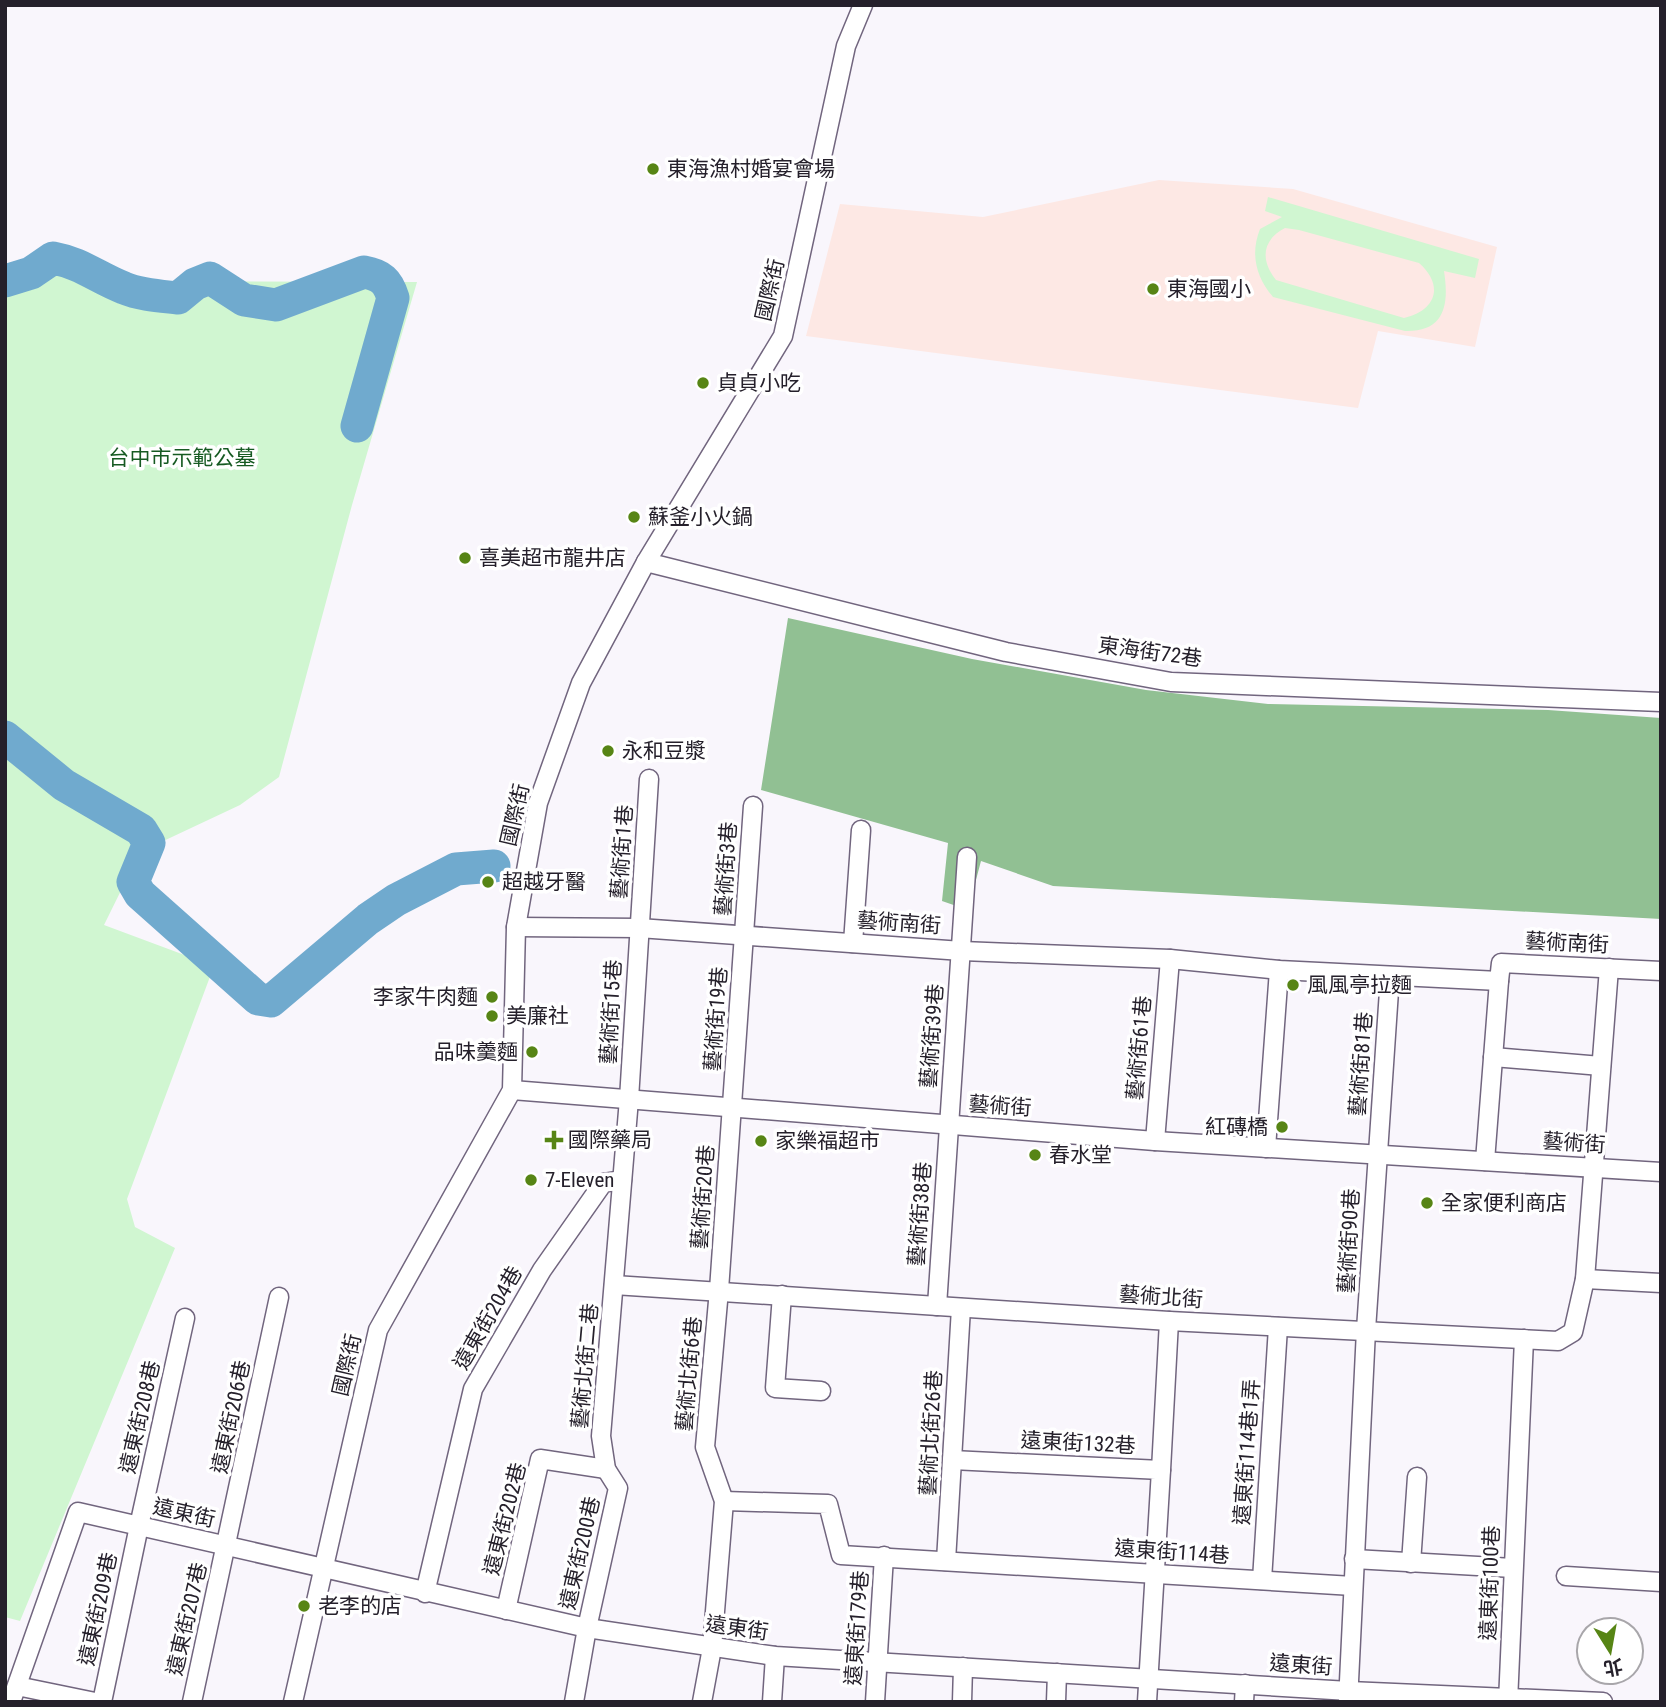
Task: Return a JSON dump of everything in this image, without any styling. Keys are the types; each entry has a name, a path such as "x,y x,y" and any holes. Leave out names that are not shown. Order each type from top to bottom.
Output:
{"street":[{"name":"國際街","path":"293,1702 378,1330 512,1090 516,927 538,803 546,779 581,683 646,562 783,336 846,46 863,5"},
{"name":"東海街72巷","path":"646,562 1006,652 1171,682 1661,702"},
{"name":"藝術街1巷","path":"639,928 649,779"},
{"name":"藝術街3巷","path":"745,934 754,806"},
{"path":"853,943 861,830"},
{"name":"藝術街39巷","path":"948,1125 967,857"},
{"name":"藝術南街","path":"516,927 639,928 962,951 1170,960 1279,970 1499,981 1501,963 1661,971"},
{"name":"藝術街15巷","path":"622,1180 639,928"},
{"name":"藝術街19巷","path":"733,1108 745,934"},
{"name":"藝術街61巷","path":"1154,1141 1170,960"},
{"name":"藝術北街","path":"614,1285 1169,1321 1558,1340 1573,1332 1586,1279 1609,968"},
{"path":"1266,1148 1279,970"},
{"name":"藝術街81巷","path":"1377,1154 1390,976"},
{"path":"1485,1161 1499,981"},
{"path":"1493,1057 1601,1066"},
{"name":"藝術街","path":"512,1090 1154,1141 1661,1171"},
{"name":"藝術街20巷","path":"719,1290 733,1108"},
{"name":"藝術街38巷","path":"937,1306 948,1125"},
{"name":"藝術街90巷","path":"1353,1586 1377,1154"},
{"name":"藝術北街二巷","path":"618,1488 606,1469 601,1436 622,1180"},
{"name":"遠東街204巷","path":"425,1593 473,1389 542,1270 603,1183 622,1180"},
{"path":"1586,1279 1661,1283"},
{"name":"藝術北街6巷","path":"719,1290 705,1447 724,1501"},
{"path":"782,1295 775,1388 821,1391"},
{"name":"遠東街206巷","path":"227,1547 279,1297"},
{"name":"藝術北街26巷","path":"946,1561 961,1308"},
{"name":"遠東街208巷","path":"139,1526 185,1318"},
{"path":"1161,1470 1169,1321"},
{"name":"遠東街114巷1弄","path":"1262,1580 1278,1327"},
{"name":"遠東街100巷","path":"1508,1700 1524,1339"},
{"name":"遠東街202巷","path":"506,1610 540,1459 606,1469"},
{"name":"遠東街132巷","path":"952,1460 1161,1470 1147,1702"},
{"path":"1411,1563 1417,1477"},
{"name":"遠東街200巷","path":"574,1702 587,1628 618,1488"},
{"path":"702,1702 712,1648 724,1501"},
{"name":"遠東街114巷","path":"724,1501 828,1504 841,1555 1353,1586"},
{"name":"遠東街","path":"14,1694 78,1512 587,1628 775,1656 1149,1678 1245,1693 1603,1702"},
{"name":"遠東街209巷","path":"102,1702 139,1526"},
{"name":"遠東街207巷","path":"192,1702 227,1547"},
{"name":"遠東街179巷","path":"875,1702 884,1556"},
{"path":"1354,1559 1513,1568"},
{"path":"1566,1576 1661,1582"},
{"path":"1348,1696 1353,1586"},
{"path":"772,1702 775,1656"},
{"path":"962,1702 963,1667"},
{"path":"1056,1702 1057,1673"},
{"path":"14,1694 95,1702"}],"shaded area":[{"name":"東海國小","path":"1159,180 1293,189 1497,247 1475,347 1378,331 1358,408 806,336 840,204 983,217"}],"green space":[{"path":"1268,197 1479,259 1475,278 1444,271 1446,294 1442,313 1429,327 1419,330 1405,331 1273,297 1262,281 1256,265 1255,247 1260,229 1282,217 1265,211","holes":["1285,228 1419,263 1432,280 1434,288 1430,303 1424,309 1404,318 1276,280 1267,265 1268,244"]},
{"name":"台中市示範公墓","path":"5,264 146,281 417,282 352,505 279,777 240,805 140,852 104,925 214,966 127,1199 135,1227 175,1248 20,1621 5,1617"},
{"path":"788,618 972,659 1146,690 1268,704 1548,710 1661,718 1661,919 1053,886 981,861 968,910 942,901 948,843 761,790"}],"waterway":[{"path":"5,281 31,273 53,258 72,263 115,284 144,294 178,298 195,284 210,278 244,300 276,305 364,272 375,275 386,283 393,298 357,426"},
{"path":"5,737 64,785 141,830 149,843 133,882 140,894 258,999 271,1001 368,919 396,900 456,869 494,866"}],"place":[{"name":"東海漁村婚宴會場","path":"653,169"},
{"name":"東海國小","path":"1153,289"},
{"name":"貞貞小吃","path":"703,383"},
{"name":"蘇釜小火鍋","path":"634,517"},
{"name":"喜美超市龍井店","path":"465,558"},
{"name":"永和豆漿","path":"608,751"},
{"name":"超越牙醫","path":"488,882"},
{"name":"風風亭拉麵","path":"1293,985"},
{"name":"李家牛肉麵","path":"492,997"},
{"name":"美廉社","path":"492,1016"},
{"name":"品味羹麵","path":"532,1052"},
{"name":"紅磚橋","path":"1282,1127"},
{"name":"國際藥局","path":"554,1140"},
{"name":"家樂福超市","path":"761,1141"},
{"name":"春水堂","path":"1035,1155"},
{"name":"7-Eleven","path":"531,1180"},
{"name":"全家便利商店","path":"1427,1203"},
{"name":"老李的店","path":"304,1606"}]}
